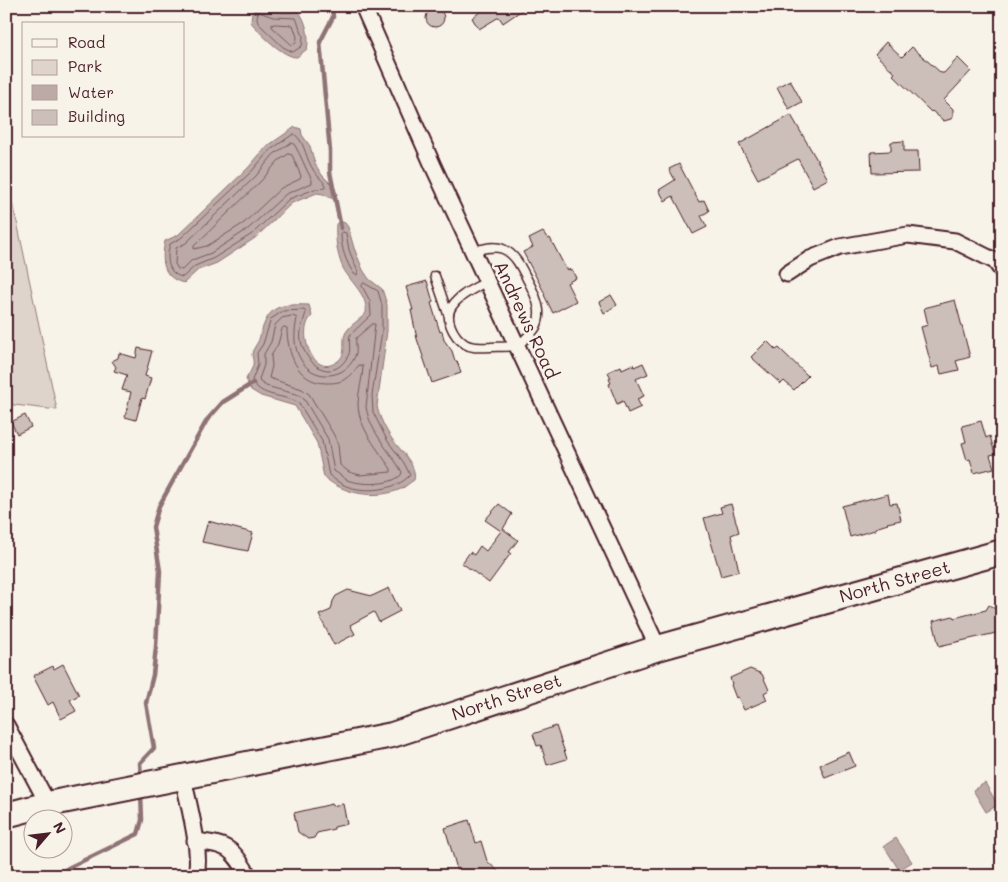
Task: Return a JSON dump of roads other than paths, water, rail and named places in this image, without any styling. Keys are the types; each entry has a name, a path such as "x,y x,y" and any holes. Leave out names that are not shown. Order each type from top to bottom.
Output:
{"main road":[{"name":"North Street","path":"6,816 48,804 392,735 658,648 1002,552"}],"street":[{"name":"Andrews Road","path":"363,6 434,168 658,648"},
{"path":"787,274 810,259 840,247 908,234 955,241 995,261 1002,272"},
{"path":"6,725 48,804"},
{"path":"183,777 195,841 198,868 196,876"},
{"path":"195,841 222,846 235,853 249,876"}],"lane":[{"path":"435,276 451,327 457,337 465,344 474,347 517,346 532,334 538,325 539,305 533,290 516,259 507,251 492,247 473,250"},
{"path":"449,317 452,305 462,296 487,281"}],"water":[{"path":"260,7 283,13 298,11 307,29 307,49 297,57 285,53 272,44 251,22 252,12"},
{"path":"295,127 301,129 302,135 310,146 315,164 322,175 335,188 337,194 335,200 317,193 292,203 255,238 217,263 198,270 184,283 171,277 167,273 163,261 165,241 178,235 248,168 266,147"},
{"path":"340,221 348,227 363,270 369,279 382,289 387,305 387,331 377,406 385,428 404,453 415,475 414,480 403,488 381,494 360,494 341,488 324,477 317,443 295,406 261,396 251,390 246,379 253,365 252,354 263,326 271,312 282,306 309,305 312,316 307,323 306,341 313,358 319,364 327,366 340,360 343,352 344,336 350,327 366,313 366,307 362,295 346,274 339,258 336,224"},
{"path":"985,783 998,805 986,812 973,790"},
{"path":"896,838 912,862 899,870 884,846"}],"waterway":[{"path":"332,6 333,17 320,42 330,151 330,172 341,228"},
{"path":"141,777 140,763 154,748 146,703 153,675 156,647 160,571 153,527 159,506 207,420 223,402 253,383"},
{"path":"56,876 68,868 138,834 142,820 141,792"}]}
